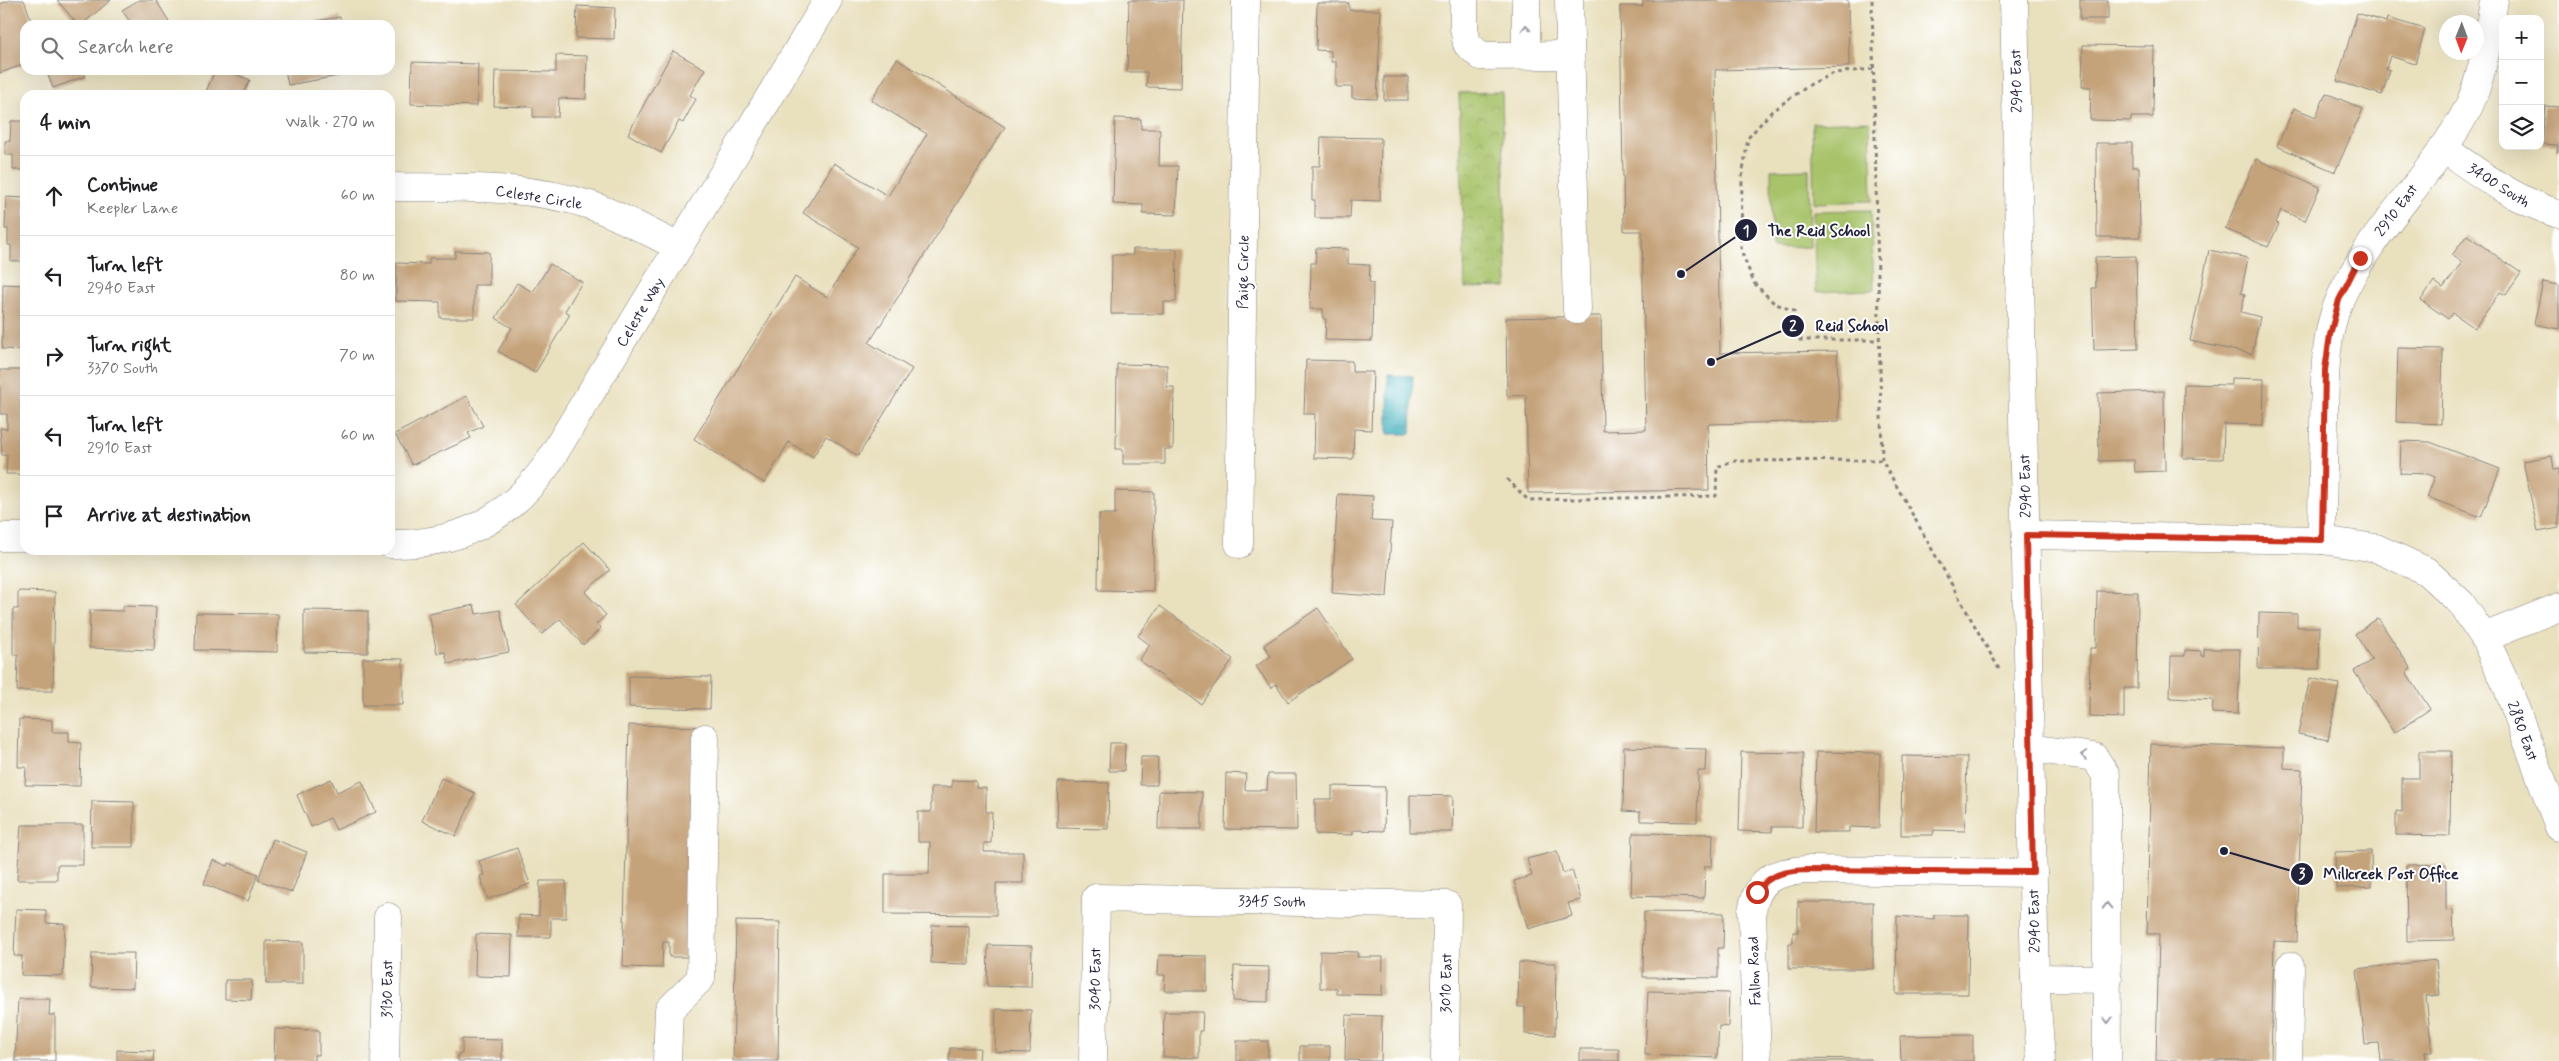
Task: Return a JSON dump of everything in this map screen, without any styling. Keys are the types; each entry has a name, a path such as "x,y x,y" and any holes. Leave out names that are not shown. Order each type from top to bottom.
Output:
{"street":[{"name":"Celeste Way","path":"395,544 426,542 466,532 499,514 530,488 547,465 828,0"},
{"name":"Paige Circle","path":"1239,544 1246,0"},
{"path":"1464,0 1464,28 1467,44 1481,56 1570,55"},
{"path":"1526,0 1526,56"},
{"path":"1569,0 1577,310"},
{"name":"2940 East","path":"2014,0 2035,978 2041,1061"},
{"name":"2910 East","path":"2322,540 2325,370 2330,335 2339,300 2360,258 2444,148 2468,109 2487,47 2494,0"},
{"name":"3400 South","path":"2444,148 2481,175 2534,206 2559,214"},
{"name":"Celeste Circle","path":"395,187 490,188 558,197 590,205 680,247"},
{"name":"2880 East","path":"2026,535 2322,540 2376,548 2426,572 2461,602 2484,637 2507,686 2559,827"},
{"path":"0,537 20,537"},
{"path":"2484,637 2559,607"},
{"path":"667,1061 669,1010 701,978 705,738"},
{"path":"2030,748 2094,757 2106,775 2107,1061"},
{"name":"Fallon Road","path":"1757,1061 1752,921 1754,902 1762,884 1782,873 1806,870 2033,872"},
{"name":"3345 South","path":"1096,898 1448,905"},
{"name":"3040 East","path":"1093,1061 1096,898"},
{"name":"3010 East","path":"1444,1061 1448,905"},
{"name":"3130 East","path":"385,1061 388,917"},
{"path":"2288,1061 2290,966"},
{"path":"2035,978 2108,979"}],"path":[{"path":"1872,0 1882,460 2010,687 2029,688"},
{"path":"1873,69 1834,73 1811,84 1772,111 1748,138 1742,178 1741,250 1754,283 1774,303 1794,310 1798,340 1879,340"},
{"path":"1506,479 1528,500 1716,496 1717,467 1732,461 1882,460"}],"green space":[{"path":"1502,92 1507,287 1465,288 1459,93"},
{"path":"1870,121 1872,201 1814,203 1812,123"},
{"path":"1809,169 1810,247 1772,248 1771,170"},
{"path":"1871,210 1874,290 1816,292 1813,211"}],"water":[{"path":"1388,375 1413,376 1411,434 1388,434"}],"building":[{"path":"11,0 24,0 31,20 20,20 20,66 0,73 0,4"},
{"path":"57,0 111,0 87,20 74,20"},
{"path":"139,0 156,0 168,20 129,20 122,10"},
{"path":"1129,0 1183,0 1181,88 1146,87 1147,72 1127,72"},
{"path":"1643,0 1848,0 1849,67 1715,70 1720,353 1837,351 1839,421 1708,424 1709,490 1528,493 1526,395 1507,396 1506,318 1601,316 1603,431 1646,430 1642,231 1624,231 1620,6 1643,6"},
{"path":"2080,0 2108,0 2108,19 2080,19"},
{"path":"1317,3 1349,3 1349,10 1381,10 1377,99 1352,98 1352,87 1336,87 1336,62 1331,62 1331,51 1316,50"},
{"path":"577,6 615,8 614,39 576,38"},
{"path":"2357,13 2386,22 2387,18 2425,29 2415,64 2390,56 2386,69 2390,70 2382,95 2337,81"},
{"path":"340,17 340,20 322,20"},
{"path":"2083,45 2154,46 2153,117 2131,117 2131,121 2090,120 2091,87 2082,87"},
{"path":"673,51 705,69 690,95 696,99 683,123 679,121 661,153 628,134"},
{"path":"556,55 587,56 586,99 559,98 558,117 533,117 533,107 494,106 495,71 556,72"},
{"path":"897,59 1005,127 869,343 912,369 858,456 826,436 813,457 789,442 764,483 694,439 795,277 827,297 858,247 803,213 834,163 888,196 927,134 871,100"},
{"path":"412,62 478,64 477,106 411,104"},
{"path":"48,75 86,76 53,88"},
{"path":"213,75 238,75 250,80 245,90 207,90"},
{"path":"286,75 344,75 288,85"},
{"path":"1384,77 1408,77 1408,100 1384,100"},
{"path":"2326,93 2363,109 2335,172 2277,146 2294,108 2316,117"},
{"path":"2545,106 2559,107 2559,152 2557,152 2558,145 2544,144"},
{"path":"1115,118 1141,119 1141,129 1160,129 1159,166 1178,166 1176,215 1143,214 1143,205 1113,204"},
{"path":"11,121 20,121 20,170 13,170 13,155 5,155 5,141 10,141"},
{"path":"1321,137 1381,138 1380,201 1351,200 1350,218 1315,218 1315,200 1312,200 1312,166 1320,166"},
{"path":"2096,143 2132,143 2132,167 2139,167 2140,237 2097,237"},
{"path":"2256,159 2320,187 2305,221 2281,210 2276,223 2279,224 2268,247 2225,229"},
{"path":"6,197 20,198 20,261 11,261 8,229 5,229"},
{"path":"2467,235 2521,273 2506,295 2500,292 2475,328 2453,313 2448,319 2421,300 2434,281 2443,288 2462,262 2452,255"},
{"path":"1316,248 1348,249 1348,264 1370,265 1369,282 1373,283 1372,341 1325,340 1326,319 1323,319 1323,309 1310,309 1311,263 1315,263"},
{"path":"1133,249 1177,249 1176,302 1164,302 1164,314 1111,314 1112,255 1133,255"},
{"path":"2209,250 2248,258 2241,293 2245,294 2241,312 2260,317 2252,354 2190,341"},
{"path":"455,251 489,252 489,285 474,285 474,318 440,318 440,302 396,301 396,263 429,264 429,258 455,258"},
{"path":"2136,256 2138,349 2094,350 2092,288 2096,288 2095,257"},
{"path":"550,264 582,282 565,311 570,314 535,373 498,351 512,328 496,318 517,283 533,292"},
{"path":"2543,282 2559,285 2559,329 2534,324"},
{"path":"3,284 20,285 20,350 2,349"},
{"path":"2398,348 2443,349 2441,424 2396,422"},
{"path":"1306,360 1352,361 1352,372 1373,372 1371,430 1354,429 1353,459 1314,458 1315,414 1304,414"},
{"path":"1117,364 1167,365 1167,387 1174,387 1173,449 1165,449 1165,464 1123,464 1123,449 1116,449"},
{"path":"0,370 20,370 20,474 6,474 7,455 2,455 0,428 7,429 7,414 0,414"},
{"path":"2231,378 2264,379 2263,425 2224,424 2223,459 2183,458 2184,384 2231,385"},
{"path":"2164,391 2165,471 2135,472 2134,460 2099,461 2098,393"},
{"path":"467,396 483,426 468,433 471,438 412,465 395,434"},
{"path":"2401,441 2430,442 2500,469 2481,517 2427,497 2435,477 2427,474 2400,473"},
{"path":"2552,456 2554,470 2559,469 2559,528 2538,532 2523,461"},
{"path":"1115,491 1154,492 1153,591 1098,590 1099,514 1115,514"},
{"path":"1338,494 1373,496 1371,521 1392,522 1387,597 1332,593"},
{"path":"584,542 610,570 585,592 606,615 596,624 601,628 583,645 560,619 542,634 516,605"},
{"path":"18,591 55,592 53,691 17,691 18,655 13,655 13,609 18,609"},
{"path":"2097,591 2138,592 2137,688 2124,688 2124,718 2089,717 2090,648 2096,648"},
{"path":"474,605 476,614 500,610 509,652 448,664 445,652 437,653 429,614"},
{"path":"123,606 156,607 154,650 89,648 90,610 123,611"},
{"path":"1160,606 1233,659 1201,704 1139,660 1150,645 1138,636"},
{"path":"1318,608 1352,659 1288,702 1276,684 1271,688 1256,666 1271,656 1264,645"},
{"path":"304,610 368,611 368,653 304,652"},
{"path":"196,613 278,614 277,652 195,650"},
{"path":"2259,613 2297,614 2297,627 2320,627 2319,669 2258,669"},
{"path":"2378,618 2411,669 2406,672 2430,709 2394,733 2354,671 2372,660 2355,634"},
{"path":"2204,649 2240,649 2238,714 2212,713 2213,700 2170,698 2171,656 2185,656 2185,650 2201,651 2201,656 2204,656"},
{"path":"363,658 403,659 403,705 363,705"},
{"path":"629,676 711,677 710,709 629,707"},
{"path":"2310,678 2339,684 2328,740 2298,734"},
{"path":"19,719 52,720 52,732 69,732 69,742 81,743 80,786 25,785 26,767 18,767"},
{"path":"629,725 701,727 696,957 669,957 669,942 663,942 662,968 623,967"},
{"path":"1110,743 1125,743 1124,771 1109,771"},
{"path":"2151,744 2284,748 2284,768 2302,769 2297,942 2274,941 2271,1061 2156,1061 2159,934 2147,934"},
{"path":"1624,747 1706,749 1705,771 1698,771 1697,822 1640,821 1640,812 1623,811"},
{"path":"2419,751 2451,751 2450,836 2396,835 2396,811 2402,812 2402,778 2419,778"},
{"path":"1741,752 1803,753 1802,827 1772,827 1772,832 1739,831"},
{"path":"1816,752 1880,753 1879,828 1849,827 1849,832 1814,832"},
{"path":"1902,756 1967,757 1965,831 1934,830 1933,835 1901,835"},
{"path":"1141,757 1158,757 1157,785 1140,785"},
{"path":"1226,773 1246,774 1245,790 1267,790 1268,774 1296,774 1297,830 1225,829"},
{"path":"441,778 475,793 456,836 422,821"},
{"path":"331,779 337,792 362,781 376,812 336,830 330,818 311,827 297,795"},
{"path":"952,780 976,781 976,788 986,788 986,812 992,812 991,843 984,843 984,852 1023,852 1023,883 996,883 996,915 885,914 885,874 929,874 930,842 918,842 918,812 931,812 931,787 952,787"},
{"path":"1058,782 1109,783 1108,829 1057,828"},
{"path":"1332,786 1385,787 1384,831 1353,830 1353,835 1315,834 1315,799 1332,799"},
{"path":"1159,791 1202,792 1202,829 1158,829"},
{"path":"1410,795 1453,796 1452,832 1410,832"},
{"path":"92,801 134,802 134,847 91,847"},
{"path":"21,825 83,825 83,865 57,865 57,880 17,880"},
{"path":"1633,833 1713,834 1712,866 1705,866 1704,898 1631,896"},
{"path":"273,839 307,852 292,892 258,880"},
{"path":"517,848 530,884 488,899 480,876 484,875 479,861"},
{"path":"1557,851 1563,873 1572,870 1581,900 1568,903 1572,916 1528,929 1514,881 1532,876 1527,859"},
{"path":"2371,851 2372,887 2336,888 2335,852"},
{"path":"213,860 228,866 229,863 258,874 248,901 204,884"},
{"path":"2446,864 2446,911 2453,910 2454,940 2407,941 2406,865"},
{"path":"540,881 566,881 566,918 551,918 551,937 518,937 519,915 539,916"},
{"path":"1798,902 1873,902 1873,969 1789,969 1789,943 1793,943 1793,932 1798,932"},
{"path":"16,909 46,910 46,923 65,924 63,976 21,975 22,956 14,956"},
{"path":"1644,912 1724,913 1723,948 1718,948 1718,978 1643,977"},
{"path":"1934,915 1969,915 1968,994 1896,994 1897,916 1934,919"},
{"path":"736,921 780,922 778,1061 733,1061"},
{"path":"932,925 969,926 969,964 931,963"},
{"path":"476,934 512,935 511,977 475,976"},
{"path":"266,941 303,942 303,984 266,984"},
{"path":"988,945 1032,946 1031,987 987,986"},
{"path":"1320,951 1358,952 1357,957 1383,957 1382,995 1337,994 1337,988 1320,988"},
{"path":"92,953 134,953 133,988 91,987"},
{"path":"1159,955 1207,956 1207,991 1164,991 1165,975 1158,975"},
{"path":"2436,960 2440,995 2426,996 2432,1052 2425,1052 2426,1061 2381,1061 2379,1043 2365,1044 2357,969"},
{"path":"1519,962 1556,963 1555,1035 1525,1034 1525,1007 1518,1007"},
{"path":"1234,966 1269,967 1268,1002 1233,1001"},
{"path":"225,980 252,980 251,1000 225,999"},
{"path":"1648,991 1729,993 1728,1027 1719,1026 1717,1058 1645,1055"},
{"path":"18,999 50,999 49,1015 55,1015 55,1061 15,1061"},
{"path":"996,1009 1031,1010 1030,1053 995,1052"},
{"path":"1164,1012 1203,1012 1202,1031 1199,1031 1199,1058 1163,1057"},
{"path":"1346,1015 1382,1016 1381,1061 1345,1060"},
{"path":"275,1029 319,1030 319,1055 314,1055 314,1061 274,1061"},
{"path":"1973,1035 1973,1061 1901,1061 1900,1036"},
{"path":"462,1039 502,1040 502,1061 458,1061 458,1054 462,1054"},
{"path":"1237,1041 1268,1041 1268,1061 1237,1061"},
{"path":"1300,1046 1330,1046 1330,1061 1300,1061"},
{"path":"950,1048 980,1048 979,1061 949,1061"},
{"path":"1580,1049 1619,1049 1619,1061 1580,1061"},
{"path":"117,1050 154,1051 153,1061 117,1061"},
{"path":"1790,1058 1870,1059 1870,1061 1790,1061"}],"place":[{"name":"The Reid School","path":"1681,274"},
{"name":"Reid School","path":"1711,362"},
{"name":"Millcreek Post Office","path":"2224,851"}],"route":[{"path":"1757,892 1762,884 1771,877 1794,870 2033,872 2026,535 2322,540 2325,370 2330,335 2339,300 2360,258"}]}
